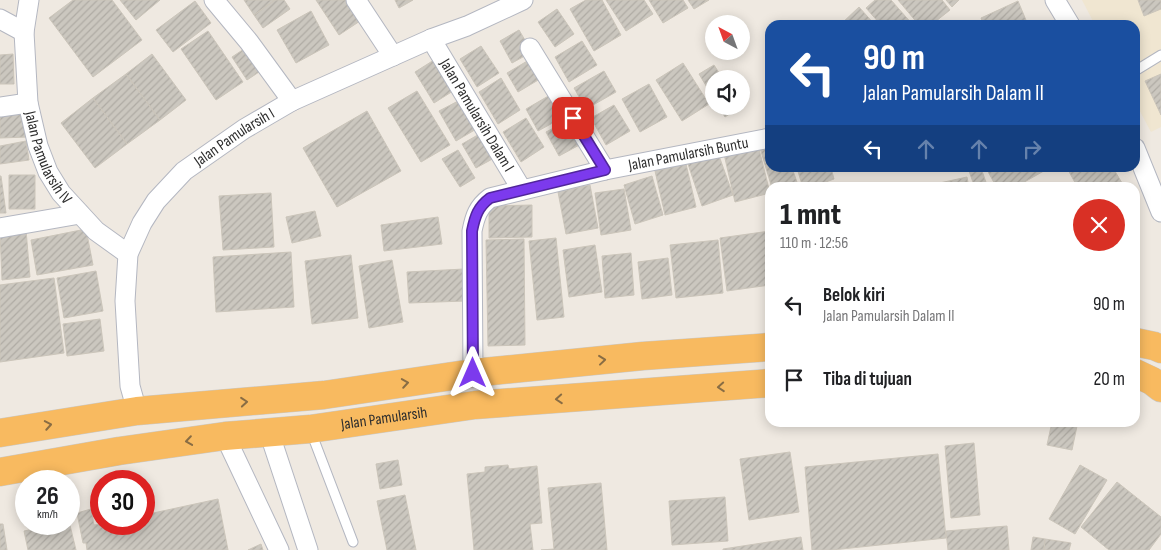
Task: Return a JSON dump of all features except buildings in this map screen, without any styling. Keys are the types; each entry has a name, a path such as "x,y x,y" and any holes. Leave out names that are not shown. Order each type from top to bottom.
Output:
{"highway":[{"path":"1140,343 1161,349"},
{"name":"Jalan Pamularsih","path":"0,433 137,411 324,395 473,373 643,356 765,347"},
{"path":"1140,375 1161,388"},
{"name":"Jalan Pamularsih","path":"0,472 119,451 225,436 310,429 476,405 765,383"}],"street":[{"name":"Jalan Pamularsih IV","path":"29,0 24,32 28,103 38,146 48,172 61,193 96,231 128,254"},
{"path":"214,0 249,42 292,101"},
{"path":"356,0 393,56"},
{"name":"Jalan Pamularsih I","path":"137,411 130,386 125,301 128,254 142,223 156,201 184,171 244,129 292,101 431,39 467,26 491,7 524,0"},
{"path":"1055,0 1067,20"},
{"path":"0,19 24,32"},
{"name":"Jalan Pamularsih Dalam I","path":"431,39 522,190"},
{"path":"530,48 605,170"},
{"path":"0,107 28,103"},
{"name":"Jalan Pamularsih Buntu","path":"473,373 472,231 478,209 490,198 605,170 765,139"},
{"path":"1140,160 1161,212"},
{"path":"0,228 80,214"},
{"path":"269,432 308,550"},
{"path":"225,436 279,550"}],"lane":[{"path":"1140,69 1161,55"},
{"path":"310,429 353,542"}],"shaded area":[{"path":"1082,0 1161,0 1161,127 1151,132 1140,111 1140,20 1092,20"}],"route":[{"path":"473,373 472,231 474,218 478,209 490,198 605,170 573,118"}]}
